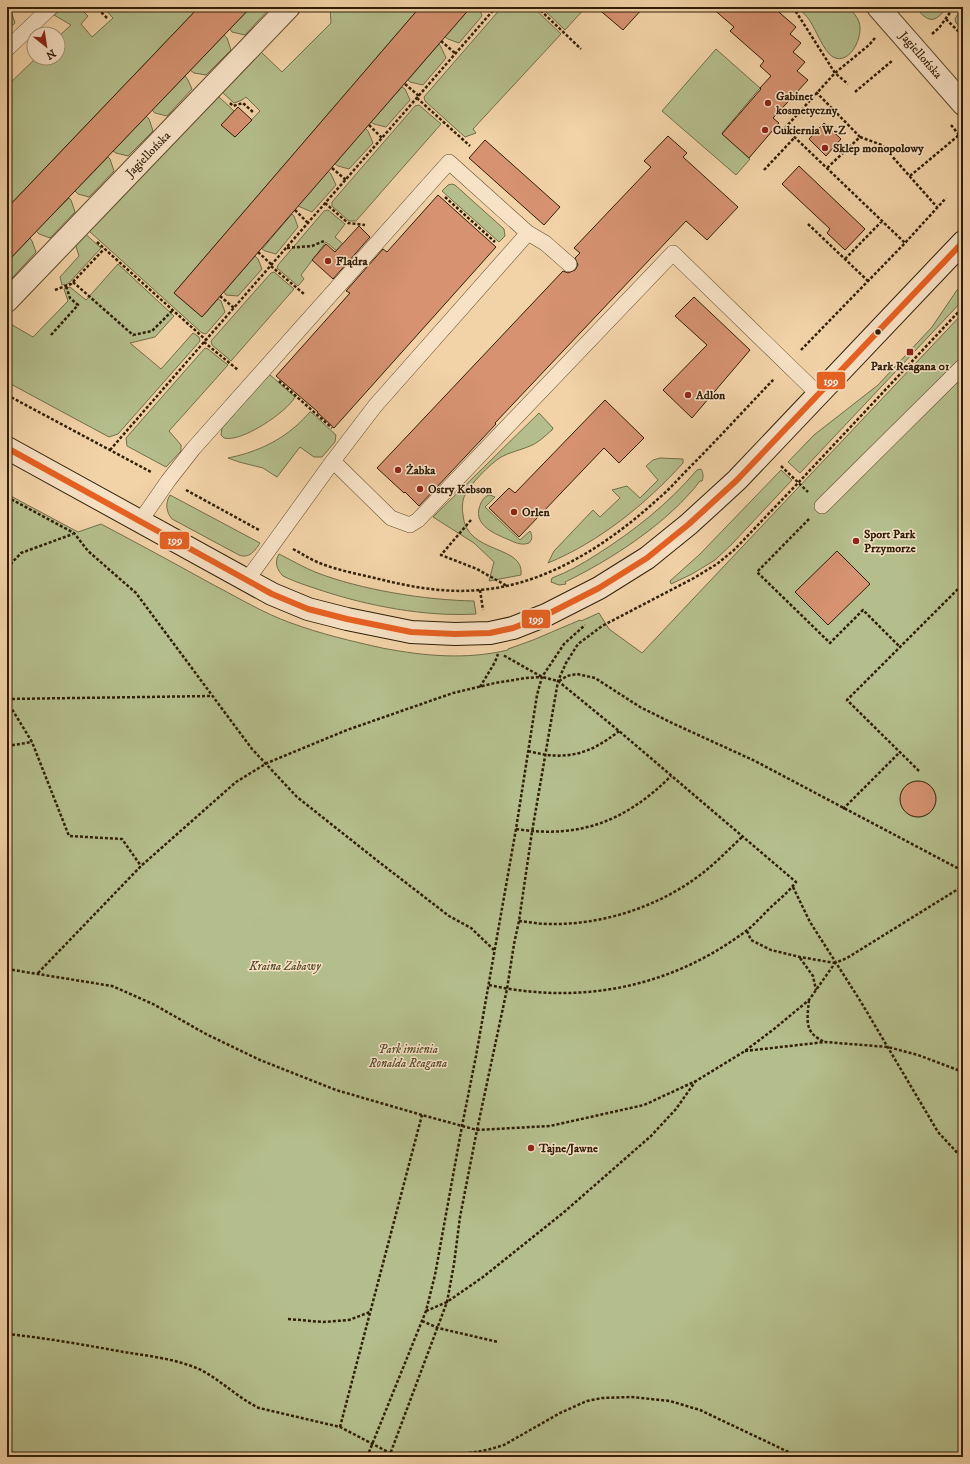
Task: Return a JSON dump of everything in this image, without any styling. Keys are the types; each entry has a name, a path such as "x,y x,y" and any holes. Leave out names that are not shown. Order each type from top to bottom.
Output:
{"street":[{"name":"Jagiellońska","path":"7,301 289,7"},
{"name":"Jagiellońska","path":"878,7 963,104"},
{"path":"7,448 141,520 272,594 308,609 347,619 411,632 455,634 490,633 513,628 546,615 599,588 646,558 689,524 737,480 963,242"}],"lane":[{"path":"7,49 51,7"},
{"path":"141,520 168,481 194,449 449,162 528,233 545,243 569,264"},
{"path":"247,580 333,461 375,406 528,233"},
{"path":"333,461 392,518 410,525 418,520 614,307 673,253 818,394"},
{"path":"822,506 963,366"}],"path":[{"path":"84,7 85,9 98,9 107,18"},
{"path":"488,7 492,11"},
{"path":"110,450 496,7"},
{"path":"537,7 581,49"},
{"path":"793,7 835,73 848,84"},
{"path":"932,34 946,19 954,7"},
{"path":"946,19 963,36"},
{"path":"876,36 869,45 835,73 816,92 785,128 905,243"},
{"path":"441,41 456,54"},
{"path":"855,92 894,59"},
{"path":"405,84 470,146"},
{"path":"816,92 860,137 882,145 937,207"},
{"path":"369,125 382,138"},
{"path":"910,176 959,135"},
{"path":"764,170 794,137"},
{"path":"827,168 860,137"},
{"path":"332,168 346,180"},
{"path":"440,193 497,244"},
{"path":"7,395 317,562 409,586 453,591 480,590 507,586 533,578 565,565 619,531 660,498 905,243 946,198"},
{"path":"325,203 348,223 366,226 381,238"},
{"path":"295,210 308,223"},
{"path":"845,259 882,221"},
{"path":"808,224 868,281"},
{"path":"80,226 252,383"},
{"path":"287,248 312,246 324,241"},
{"path":"55,290 71,284 104,248"},
{"path":"258,252 319,308"},
{"path":"73,282 133,335 152,331 172,310"},
{"path":"51,335 78,305 70,298 66,286"},
{"path":"220,296 234,308"},
{"path":"389,1457 447,1302 460,1218 507,989 519,922 532,832 558,681 566,663 578,644 602,626 694,578 717,564 734,550 800,484 963,307"},
{"path":"274,377 333,429"},
{"path":"779,464 800,484"},
{"path":"7,497 74,533 88,551 136,593 252,749 298,797 449,916 471,928 494,950"},
{"path":"822,506 757,572 830,643 864,610 900,647"},
{"path":"471,520 441,555 477,569 507,586"},
{"path":"7,568 21,553 74,533"},
{"path":"919,772 847,700 963,584"},
{"path":"367,1457 426,1311 441,1241 489,985 537,695 542,677 564,644 585,625"},
{"path":"480,687 495,662 499,652"},
{"path":"558,681 567,676 577,674 595,678 640,707 755,762 963,871"},
{"path":"38,973 140,866 236,782 267,763 347,730 430,701 480,687 526,678 542,677"},
{"path":"489,985 507,989 558,994 608,990 657,978 704,958 747,931 793,887 796,882 558,681"},
{"path":"140,866 122,839 69,836 32,742 7,700 212,696"},
{"path":"528,751 545,756 565,756 585,752 604,743 619,731"},
{"path":"7,746 32,742"},
{"path":"843,809 900,752"},
{"path":"516,829 532,832 554,832 576,830 598,825 618,817 638,805 656,792 671,776"},
{"path":"519,922 550,924 581,922 612,917 641,907 669,894 696,878 720,859 742,837"},
{"path":"7,969 112,986 153,1004 206,1034 260,1060 336,1090 422,1115 477,1130 550,1126 606,1115 644,1105 696,1081 744,1051 774,1029 809,1000 835,963 847,958 963,886"},
{"path":"793,887 810,922 888,1046 938,1132 963,1159"},
{"path":"747,931 751,940 771,950 835,963"},
{"path":"800,957 813,976 816,990"},
{"path":"809,1000 807,1020 809,1029 815,1038 825,1042"},
{"path":"744,1051 825,1042 888,1046 918,1055 963,1072"},
{"path":"426,1311 447,1302 483,1277 563,1213 645,1141 676,1108 696,1081"},
{"path":"340,1427 422,1115"},
{"path":"288,1319 323,1322 349,1320 370,1312"},
{"path":"422,1321 438,1328 498,1342"},
{"path":"7,1334 40,1337 168,1360 212,1376 247,1403 259,1408 340,1427 390,1453 426,1457"},
{"path":"444,1457 487,1450 504,1445 560,1413 587,1401 602,1398 631,1397 670,1401 700,1410 798,1457"}],"green space":[{"path":"63,7 79,7 88,16 81,24 92,37 113,18 103,7 199,7 7,208 7,86 28,66 66,66 66,30 71,25 54,15"},
{"path":"251,7 270,8 245,35 232,32 230,29"},
{"path":"330,7 420,7 174,293 202,317 218,299 221,301 225,312 206,334 202,333 89,231 218,96 234,111 222,125 235,137 260,111 246,97 234,103 222,92 261,52 282,72 331,23"},
{"path":"471,7 479,7 482,16 459,43 445,37"},
{"path":"502,7 533,7 561,34 473,129 476,133 465,137 425,101 424,97"},
{"path":"541,7 586,7 565,30"},
{"path":"798,7 848,7 857,18 860,28 857,42 850,54 839,59 833,57 826,51 809,19"},
{"path":"915,7 947,7 938,17 931,19 924,16"},
{"path":"962,7 963,29 956,23 955,19"},
{"path":"9,9 15,23 7,31 7,12"},
{"path":"224,35 227,38 231,50 206,75 194,73 190,70"},
{"path":"439,44 446,58 423,85 410,82 408,80"},
{"path":"716,49 760,88 722,133 750,159 736,175 662,111"},
{"path":"185,76 192,89 167,116 155,113 152,110"},
{"path":"402,87 405,89 410,100 386,127 371,122"},
{"path":"419,105 441,124 356,221 349,221 332,206 332,202 415,106"},
{"path":"146,116 149,119 153,131 128,156 113,151"},
{"path":"365,128 368,131 373,143 349,169 335,164"},
{"path":"108,157 114,171 89,197 78,194 75,191"},
{"path":"328,171 336,185 312,212 298,206"},
{"path":"448,185 455,185 504,229 505,236 499,242 442,191"},
{"path":"69,198 75,212 50,238 39,234 36,231"},
{"path":"328,210 345,224 335,237 351,251 345,258 326,242 301,275 304,279 298,286 277,268 278,265 324,211"},
{"path":"292,214 298,227 276,254 262,249"},
{"path":"82,231 101,248 68,284 62,285 60,277 79,256 74,240"},
{"path":"30,238 36,252 12,278 7,277 7,262"},
{"path":"255,256 258,259 262,269 238,296 226,295 224,292"},
{"path":"118,264 174,316 155,337 130,343 161,369 193,333 199,337 200,341 118,434 109,437 7,382 7,322 33,337 68,301 64,289 70,287 86,300"},
{"path":"274,272 294,289 231,361 212,345 211,341 271,273"},
{"path":"963,284 963,300 800,473 788,462 814,435 878,385 932,327 957,290"},
{"name":"Park imienia Ronalda Reagana","path":"963,313 963,1457 7,1457 7,494 78,532 101,524 270,614 302,627 347,640 382,648 429,655 476,655 508,650 599,613 609,629 642,653"},
{"path":"205,348 228,365 169,431 181,445 181,451 166,467 127,446 126,438"},
{"path":"269,374 295,397 274,418 263,425 241,436 224,438 221,435 222,428"},
{"path":"310,412 336,435 335,442 322,457 314,457 300,447 277,477 263,468 228,458 255,450 273,442 289,432"},
{"path":"539,413 553,428 552,430 533,445 504,455 496,460 475,481 464,497 462,506 463,515 467,528 474,537 514,558 520,565 521,575 489,581 494,562 474,543 433,517"},
{"path":"660,458 683,459 683,463 653,493 621,520 585,544 548,563 554,551 593,510 600,517 620,498 612,490 627,486 640,498 658,480 646,466 653,460"},
{"path":"701,469 703,475 702,481 700,481 672,511 638,539 601,563 565,582 566,584 559,585 551,582 552,578 585,562 637,527 662,506 697,470"},
{"path":"781,470 792,480 732,544 715,560 692,574 671,584 670,581 700,554"},
{"path":"170,495 260,543 249,555 239,555 172,519 168,513 167,507 167,501"},
{"path":"490,495 495,497 485,507 520,540 530,531 532,538 529,543 518,543 501,537 485,527 479,517 479,510 484,498"},
{"path":"279,554 315,572 352,584 393,593 435,599 474,601 476,614 437,614 417,612 338,596 283,576 277,566 277,557"}],"building":[{"path":"199,7 251,7 7,262 7,208"},
{"path":"420,7 471,7 202,317 174,293"},
{"path":"596,7 644,7 623,30"},
{"path":"711,7 773,7 796,27 790,34 801,43 793,52 805,62 797,71 808,80 773,118 779,123 749,158 722,134 771,76 760,66 764,61 730,31 734,27"},
{"path":"238,107 252,120 235,137 221,125"},
{"name":"Sklep monopolowy","path":"824,123 841,139 826,156 809,139"},
{"path":"668,136 687,153 683,157 738,207 707,240 686,221 495,423 496,424 419,506 377,468 563,271 568,273 575,270 578,265 575,258 580,253 574,248 651,167 644,161"},
{"path":"485,140 560,207 544,225 469,158"},
{"path":"799,166 865,229 845,250 827,233 830,229 782,184"},
{"path":"438,195 496,247 334,428 318,412 276,376 350,293 346,291 383,249 387,252"},
{"path":"359,226 370,237 333,279 312,260 326,244 335,252"},
{"path":"694,297 750,350 692,418 663,390 707,345 675,316"},
{"path":"605,400 644,438 619,463 604,448 519,537 489,508 509,488 515,493"},
{"path":"837,551 870,584 828,625 795,592"},
{"path":"918,781 931,786 936,799 931,812 918,817 905,812 900,799 905,786"}],"transit line":[{"name":"199","path":"7,448 272,594 308,609 347,619 411,632 455,634 490,633 513,628 546,615 599,588 647,558 689,524 737,480 963,242"}],"place":[{"name":"Gabinet kosmetyczny","path":"768,103"},
{"name":"Cukiernia W-Z","path":"765,130"},
{"name":"Sklep monopolowy","path":"825,148"},
{"name":"Flądra","path":"328,261"},
{"name":"Park Reagana 01","path":"910,352"},
{"name":"Adlon","path":"688,395"},
{"name":"Żabka","path":"398,470"},
{"name":"Ostry Kebson","path":"420,489"},
{"name":"Orlen","path":"514,512"},
{"name":"Sport Park Przymorze","path":"856,541"},
{"name":"Tajne/Jawne","path":"531,1148"}],"park label":[{"name":"Kraina Zabawy","path":"285,966"}]}
